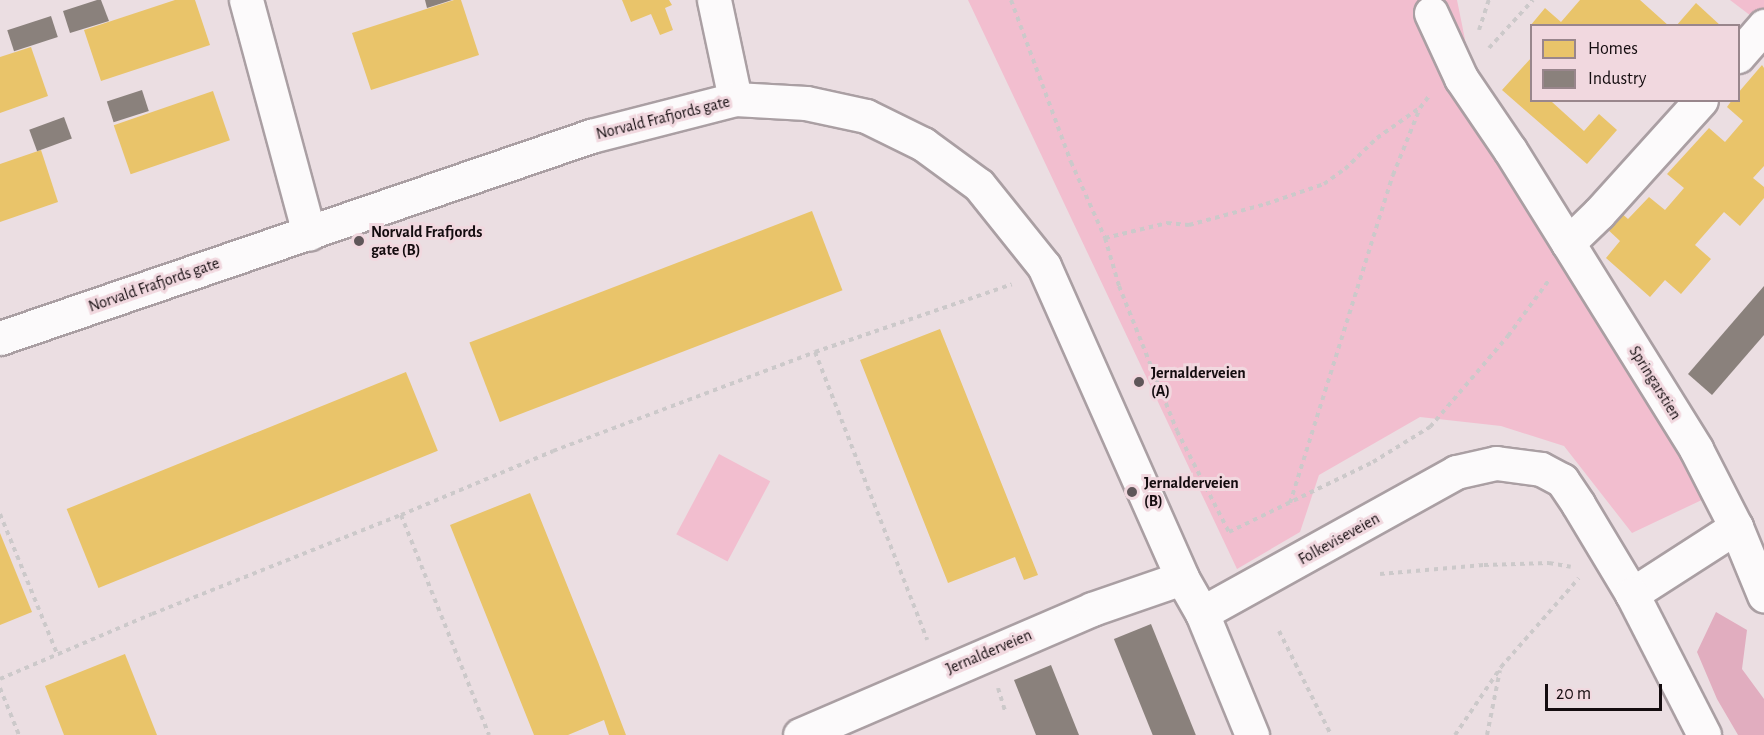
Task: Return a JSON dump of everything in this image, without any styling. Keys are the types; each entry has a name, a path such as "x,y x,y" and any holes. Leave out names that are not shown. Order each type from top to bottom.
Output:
{"street":[{"path":"246,0 309,234"},
{"path":"714,0 735,99"},
{"name":"Springarstien","path":"1431,13 1461,78 1510,150 1696,449 1736,527 1764,596"},
{"path":"1740,54 1764,26"},
{"name":"Norvald Frafjords gate","path":"0,338 591,136 735,99 806,103 866,116 923,144 979,185 1044,266"},
{"path":"1568,243 1599,213 1699,102"},
{"path":"1044,266 1182,578 1202,613 1252,735"},
{"name":"Folkeviseveien","path":"1202,613 1417,496 1456,472 1496,464 1542,469 1562,480 1632,594 1704,735"},
{"path":"1632,594 1736,527"},
{"name":"Jernalderveien","path":"800,735 1092,609 1182,578"}],"path":[{"path":"1011,0 1071,162 1105,238 1119,286 1176,431 1229,532 1372,462 1430,428 1508,336 1545,287 1568,243"},
{"path":"1290,503 1393,175 1420,108 1437,86 1461,78 1533,0"},
{"path":"1105,238 1167,223 1189,225 1266,204 1324,184 1345,169 1377,138 1420,108"},
{"path":"0,679 553,451 815,352 1014,283 1044,266"},
{"path":"815,352 940,673"},
{"path":"0,515 57,654"},
{"path":"401,515 489,735"},
{"path":"1380,574 1539,564 1577,568"},
{"path":"1455,735 1501,667 1586,570"},
{"path":"1279,631 1331,735"},
{"path":"1487,735 1501,667"},
{"path":"0,688 19,735"}],"shaded area":[{"path":"968,0 1457,0 1486,143 1706,498 1632,533 1564,446 1501,426 1420,417 1319,475 1300,532 1237,569"},
{"path":"1730,0 1764,0 1764,8 1755,19"},
{"path":"719,454 770,481 727,562 676,534"},
{"path":"1716,612 1747,630 1742,669 1764,699 1764,735 1738,735 1717,699 1697,652"}],"building: Homes":[{"path":"175,0 195,0 210,45 101,81 84,30"},
{"path":"454,0 461,0 479,55 371,90 352,33"},
{"path":"622,0 669,0 672,5 665,8 673,30 660,35 651,14 631,22"},
{"path":"1580,0 1640,0 1667,24 1532,24 1545,8 1561,22"},
{"path":"1696,3 1719,24 1678,24"},
{"path":"31,47 48,96 0,113 0,57"},
{"path":"1530,59 1530,102 1552,102 1584,131 1599,114 1617,130 1587,164 1502,90"},
{"path":"1762,65 1764,68 1764,166 1753,178 1764,187 1764,198 1740,226 1724,212 1695,245 1711,259 1681,294 1665,280 1650,297 1606,258 1620,241 1605,227 1619,211 1628,219 1649,197 1665,210 1684,188 1667,174 1709,128 1725,142 1743,121 1727,107 1731,102 1740,102 1740,91"},
{"path":"213,91 230,140 131,174 114,125"},
{"path":"41,150 58,202 0,222 0,164"},
{"path":"812,211 842,290 500,422 469,343"},
{"path":"940,329 1038,575 1024,580 1015,557 948,583 860,360"},
{"path":"406,372 438,451 98,588 67,509"},
{"path":"530,493 626,735 609,735 604,720 568,735 534,735 450,525"},
{"path":"0,533 32,612 0,625"},
{"path":"125,654 157,735 64,735 45,686"}],"building: Industry":[{"path":"101,0 109,21 70,33 63,11"},
{"path":"425,0 452,0 427,8"},
{"path":"51,16 58,37 14,51 7,30"},
{"path":"142,90 149,111 114,122 107,101"},
{"path":"64,117 72,139 37,151 29,130"},
{"path":"1764,286 1764,335 1712,395 1688,374"},
{"path":"1151,624 1196,735 1153,735 1114,639"},
{"path":"1051,665 1079,735 1036,735 1014,680"}],"place":[{"name":"Norvald Frafjords gate (B)","path":"359,241"},
{"name":"Jernalderveien (A)","path":"1139,382"},
{"name":"Jernalderveien (B)","path":"1132,492"}]}
